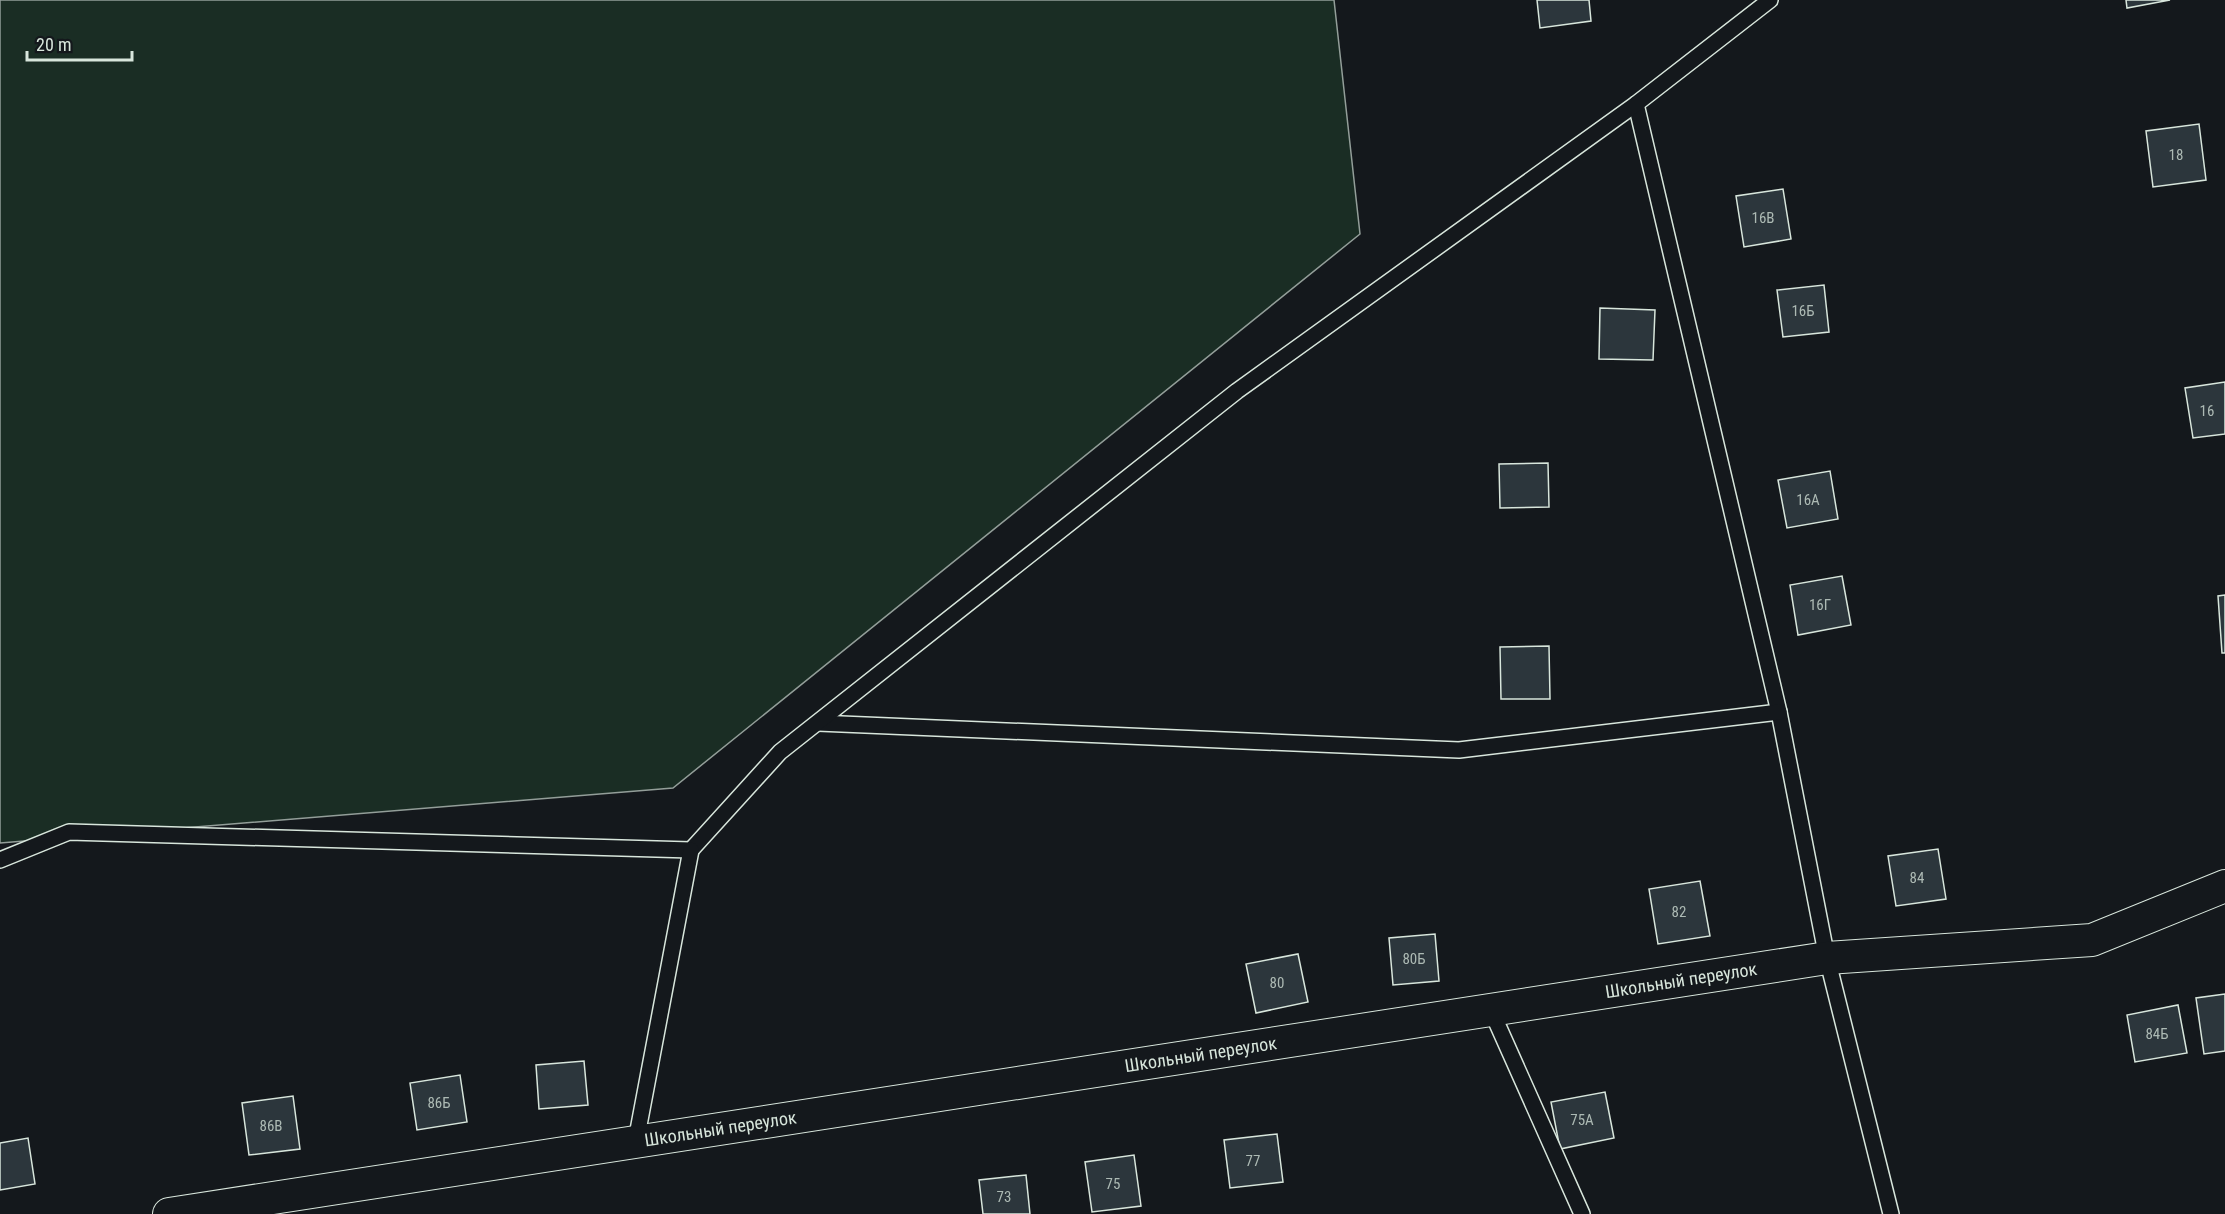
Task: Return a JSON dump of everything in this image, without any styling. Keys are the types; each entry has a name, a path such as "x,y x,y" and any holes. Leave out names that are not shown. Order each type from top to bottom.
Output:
{"street":[{"name":"Школьный переулок","path":"169,1214 1827,958 2092,940 2225,886"}],"lane":[{"path":"636,1141 691,850 780,752 1237,391 1636,104 1770,0"},
{"path":"1636,104 1779,712 1827,958 1891,1214"},
{"path":"818,723 1459,750 1779,712"},
{"path":"0,860 69,832 691,850"},
{"path":"1491,1010 1582,1214"}],"green space":[{"path":"0,0 1334,0 1360,234 673,788 0,843"}],"building":[{"path":"1537,0 1589,0 1591,21 1540,28"},
{"path":"2126,0 2170,0 2127,8"},
{"path":"2199,124 2206,180 2153,187 2146,131"},
{"path":"1783,189 1791,239 1744,247 1736,196"},
{"path":"1824,285 1829,332 1783,337 1777,290"},
{"path":"1600,308 1655,310 1653,360 1599,359"},
{"path":"2225,382 2225,434 2193,438 2185,388"},
{"path":"1548,463 1549,507 1500,508 1499,464"},
{"path":"1830,471 1838,519 1787,528 1778,480"},
{"path":"1842,576 1851,625 1798,635 1790,585"},
{"path":"2225,595 2225,653 2222,653 2218,596"},
{"path":"1549,646 1550,699 1501,699 1500,647"},
{"path":"1938,849 1946,899 1896,906 1888,856"},
{"path":"1700,881 1710,936 1658,944 1649,889"},
{"path":"1435,934 1439,981 1393,985 1389,938"},
{"path":"1298,954 1308,1002 1256,1013 1246,964"},
{"path":"2225,994 2225,1051 2204,1054 2196,998"},
{"path":"2178,1005 2187,1053 2135,1062 2127,1015"},
{"path":"584,1061 588,1105 539,1109 536,1065"},
{"path":"460,1075 467,1122 417,1130 410,1083"},
{"path":"1605,1092 1614,1138 1560,1149 1551,1102"},
{"path":"293,1096 300,1149 249,1155 242,1103"},
{"path":"1277,1134 1283,1182 1230,1188 1224,1140"},
{"path":"28,1138 35,1184 0,1190 0,1143"},
{"path":"1134,1155 1141,1206 1092,1212 1085,1162"},
{"path":"1026,1175 1030,1214 983,1214 979,1180"}]}
